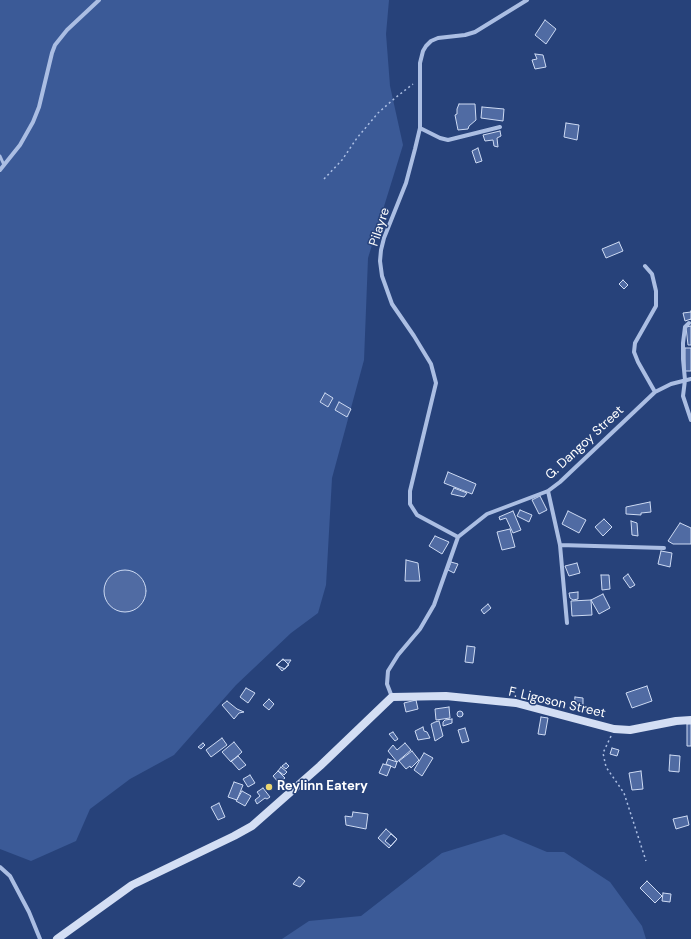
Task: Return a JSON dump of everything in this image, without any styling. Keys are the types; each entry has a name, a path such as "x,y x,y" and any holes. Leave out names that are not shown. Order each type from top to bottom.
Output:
{"street":[{"path":"0,170 20,145 33,122 39,107 55,45 67,30 98,0"},
{"name":"Pilayre","path":"458,537 418,515 410,504 410,491 436,383 431,364 392,304 382,276 380,261 381,250 384,238 406,183 420,128 420,64 423,51 431,41 438,38 465,35 475,32 527,0"},
{"path":"420,128 440,138 448,140 500,126"},
{"path":"645,266 652,274 656,291 656,306 635,343 634,352 655,392"},
{"path":"689,323 685,327 683,343 685,380 683,396 691,420"},
{"name":"G. Dangoy Street","path":"458,537 487,514 548,491 560,482 655,392 671,384 691,379"},
{"path":"548,491 560,546 567,623"},
{"path":"57,939 132,885 252,826 320,766 392,697 387,684 388,671 398,655 420,629 434,605 458,537"},
{"path":"560,546 664,548"},
{"name":"F. Ligoson Street","path":"392,697 446,696 516,703 614,729 630,730 676,721 691,720"},
{"path":"0,867 10,876 29,912 40,939"}],"lane":[{"path":"0,156 4,165"}],"path":[{"path":"324,179 342,160 357,138 378,113 420,79"},
{"path":"614,729 603,753 606,767 624,793 646,861"}],"shaded area":[{"path":"0,0 389,0 386,34 390,86 403,145 368,258 364,360 332,478 326,585 318,613 291,633 236,685 174,755 130,779 90,809 76,841 31,861 0,849"},
{"path":"504,834 547,852 564,852 610,882 642,926 646,939 282,939 309,921 361,916 442,853"}],"building":[{"path":"545,20 556,29 546,44 535,35"},
{"path":"535,54 543,55 546,67 535,69 532,60 537,59"},
{"path":"459,104 475,104 476,120 469,126 468,129 458,130 455,115 457,114"},
{"path":"482,107 504,109 503,121 481,118"},
{"path":"566,123 579,125 577,140 564,137"},
{"path":"500,131 501,136 497,138 498,147 494,146 493,140 485,141 483,135"},
{"path":"478,148 482,161 476,163 472,151"},
{"path":"619,242 623,251 606,258 602,249"},
{"path":"623,280 628,285 624,289 619,284"},
{"path":"691,312 691,319 685,321 683,313"},
{"path":"691,326 691,345 688,345 686,327"},
{"path":"685,348 691,348 691,371 685,371"},
{"path":"325,393 333,398 328,407 320,402"},
{"path":"339,402 351,409 347,417 335,410"},
{"path":"448,472 476,484 472,494 444,483"},
{"path":"454,488 467,493 464,497 451,494"},
{"path":"540,496 547,510 539,514 532,500"},
{"path":"650,502 651,512 641,513 641,515 626,514 626,507"},
{"path":"520,510 532,515 529,522 517,516"},
{"path":"513,511 521,530 513,533 506,518 500,520 499,517"},
{"path":"568,511 586,520 579,533 562,524"},
{"path":"604,519 612,527 603,536 595,527"},
{"path":"631,521 637,523 638,536 632,535"},
{"path":"680,523 691,528 691,544 673,544 668,541"},
{"path":"510,529 515,547 502,550 497,532"},
{"path":"435,536 449,542 442,554 429,546"},
{"path":"661,551 672,553 670,567 658,564"},
{"path":"406,560 418,563 420,581 405,581"},
{"path":"451,562 458,564 454,573 448,570"},
{"path":"577,563 580,573 569,576 565,566"},
{"path":"125,570 140,576 146,591 140,606 125,612 110,606 104,591 110,576"},
{"path":"628,574 635,585 630,588 623,578"},
{"path":"601,575 609,575 610,589 602,590"},
{"path":"578,592 578,599 573,600 570,598 569,593"},
{"path":"603,594 610,608 599,614 591,600"},
{"path":"591,600 592,615 572,616 571,601"},
{"path":"488,604 491,608 484,614 481,610"},
{"path":"467,646 475,647 473,663 465,662"},
{"path":"283,659 289,665 282,671 277,665"},
{"path":"282,660 291,660 285,669 276,665"},
{"path":"647,686 652,701 632,708 626,693"},
{"path":"246,688 255,693 248,703 240,697"},
{"path":"575,697 583,698 583,707 574,707"},
{"path":"269,699 274,704 269,710 263,705"},
{"path":"416,700 418,709 406,712 404,703"},
{"path":"227,701 237,709 244,712 239,713 234,719 222,705"},
{"path":"449,707 450,718 436,720 435,709"},
{"path":"460,711 463,714 460,717 457,714"},
{"path":"541,717 548,718 545,735 538,734"},
{"path":"452,719 452,723 443,726 443,722 445,720"},
{"path":"439,721 443,736 435,741 431,724"},
{"path":"687,724 691,724 691,746 687,746"},
{"path":"423,727 424,731 427,732 430,738 418,740 415,731"},
{"path":"465,728 469,741 462,743 458,730"},
{"path":"393,732 398,739 395,741 389,734"},
{"path":"222,738 227,745 211,757 206,750"},
{"path":"234,742 242,752 231,762 222,752"},
{"path":"203,743 205,745 201,749 198,747"},
{"path":"405,743 411,750 397,762 388,751 393,745 397,750"},
{"path":"612,748 619,750 617,756 610,754"},
{"path":"412,751 419,760 411,768 410,766 406,769 399,761"},
{"path":"424,753 433,758 422,776 414,770"},
{"path":"670,755 680,756 679,772 669,771"},
{"path":"238,756 246,765 239,770 231,761"},
{"path":"388,759 397,762 395,768 386,764"},
{"path":"286,763 289,766 286,769 282,766"},
{"path":"383,764 391,766 387,776 379,773"},
{"path":"281,767 287,772 284,775 278,771"},
{"path":"278,771 285,778 279,783 273,776"},
{"path":"641,771 643,789 632,790 629,773"},
{"path":"250,775 255,783 248,787 243,779"},
{"path":"234,782 243,785 237,800 228,797"},
{"path":"263,788 270,797 267,799 265,798 257,804 255,800 260,796 257,792"},
{"path":"242,791 251,796 245,806 236,801"},
{"path":"219,803 225,817 218,820 211,807"},
{"path":"353,812 368,814 366,829 346,825 345,816 352,817"},
{"path":"687,816 689,825 676,829 673,819"},
{"path":"386,829 397,839 389,848 378,838"},
{"path":"391,834 397,839 391,846 385,841"},
{"path":"299,877 305,881 300,887 293,884"},
{"path":"647,881 662,896 655,903 640,888"},
{"path":"663,893 671,894 670,902 662,901"}],"place":[{"name":"Reylinn Eatery","path":"269,787"}]}
